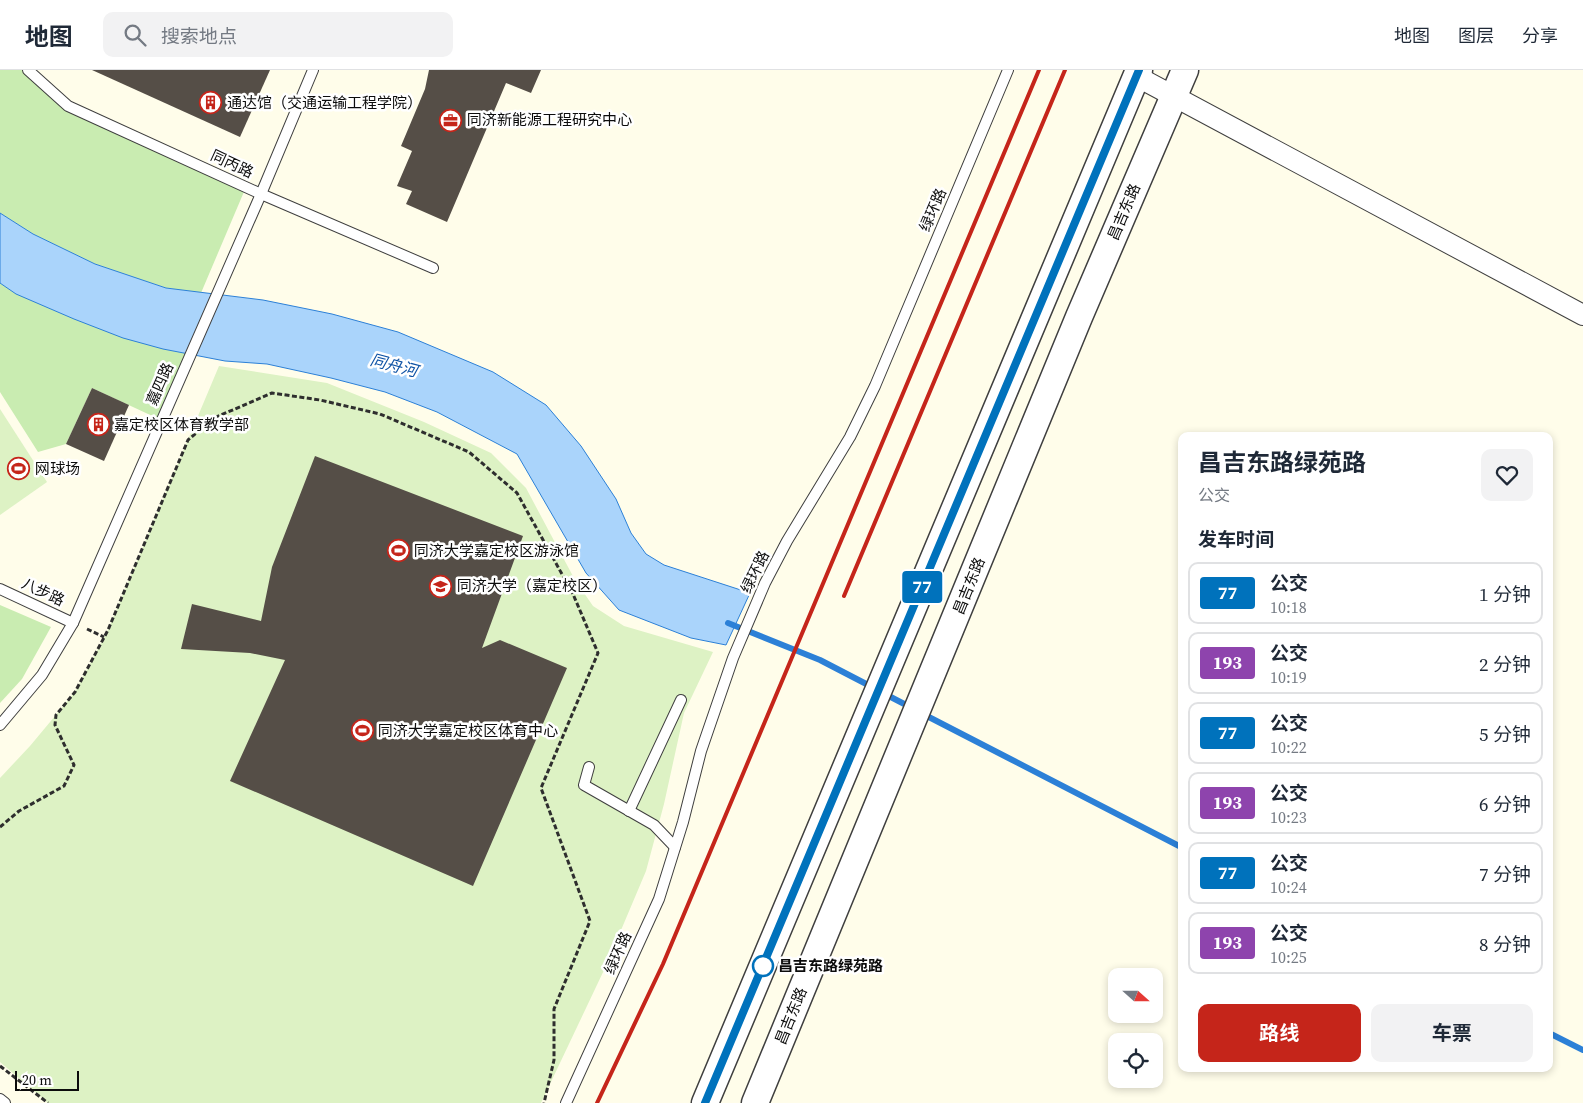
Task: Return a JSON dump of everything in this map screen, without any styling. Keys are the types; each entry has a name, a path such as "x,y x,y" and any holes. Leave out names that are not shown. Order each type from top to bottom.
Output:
{"street":[{"name":"昌吉东路","path":"755,1103 1079,317 1185,70"},
{"path":"705,1103 1137,73 1173,96 1583,315"}],"lane":[{"name":"同丙路","path":"28,70 68,106 261,194 433,268"},
{"name":"嘉四路","path":"0,725 42,674 73,623 261,194 313,70"},
{"name":"绿环路","path":"566,1103 659,899 683,822 701,751 733,658 787,541 850,437 875,386 1008,70"},
{"name":"八步路","path":"0,589 73,623"},
{"path":"629,811 681,700"},
{"path":"589,767 584,785 654,825 675,847"},
{"path":"0,1099 5,1103"}],"path":[{"path":"0,827 19,811 64,786 74,765 55,725 56,715 75,692 108,630 188,440 214,418 272,393 320,400 380,414 469,452 517,493 573,594 598,653 541,788 590,922 554,1009 554,1060 544,1103"},
{"path":"0,1066 48,1103"}],"green space":[{"path":"0,70 29,70 68,106 246,187 201,293 166,288 95,264 33,234 0,213"},
{"path":"0,283 36,302 90,325 139,342 189,354 161,420 92,388 66,444 38,452 0,392"},
{"name":"同济大学嘉定校区体育中心","path":"219,366 327,383 424,422 491,453 526,488 575,580 593,606 624,626 713,652 684,713 664,804 646,871 605,968 541,1103 48,1103 0,1062 0,778 30,746 75,692 108,630"},
{"name":"网球场","path":"0,409 47,482 0,515"},
{"path":"0,605 51,627 22,679 0,703"}],"water":[{"name":"同舟河","path":"0,213 33,234 95,264 166,288 263,300 332,314 398,332 493,372 546,405 581,446 616,499 631,533 646,554 664,565 750,593 726,645 691,638 619,610 586,573 517,454 437,412 385,392 331,378 267,364 225,361 163,349 123,338 16,294 0,283"}],"building":[{"name":"通达馆（交通运输工程学院）","path":"92,70 270,70 240,137"},
{"name":"同济新能源工程研究中心","path":"429,70 541,70 531,93 506,83 447,222 406,204 412,191 397,186 412,151 401,146 425,89"},
{"name":"嘉定校区体育教学部","path":"92,388 129,405 104,461 66,444"},
{"path":"315,456 523,536 482,648 500,640 567,668 473,886 230,781 285,660 250,653 181,649 192,604 261,621 272,567"}],"waterway":[{"path":"728,623 820,660 874,688"},
{"path":"883,693 912,708"},
{"path":"923,714 1178,845"},
{"path":"1553,1035 1583,1050"}],"railway":[{"path":"597,1103 663,964 1039,70"},
{"path":"844,596 1065,70"}],"bus line":[{"name":"77","path":"705,1103 1139,70"}],"place":[{"name":"通达馆（交通运输工程学院）","path":"211,103"},
{"name":"同济新能源工程研究中心","path":"451,120"},
{"name":"嘉定校区体育教学部","path":"98,425"},
{"name":"网球场","path":"19,469"},
{"name":"同济大学嘉定校区游泳馆","path":"398,551"},
{"name":"同济大学（嘉定校区）","path":"441,586"},
{"name":"同济大学嘉定校区体育中心","path":"362,731"},
{"name":"昌吉东路绿苑路","path":"763,966"}]}
